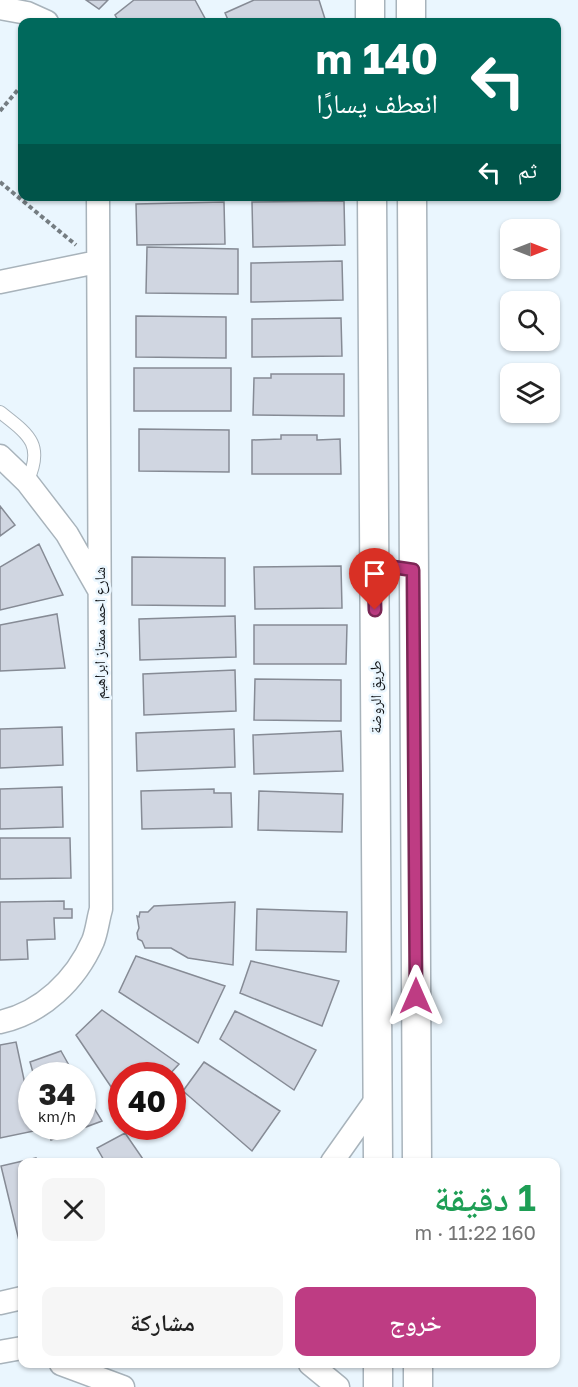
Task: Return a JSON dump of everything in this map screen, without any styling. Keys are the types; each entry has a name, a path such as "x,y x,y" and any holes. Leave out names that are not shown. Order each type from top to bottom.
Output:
{"street":[{"path":"370,0 370,18"},
{"path":"411,0 411,18"},
{"path":"0,8 27,13 38,18"},
{"name":"شارع احمد ممتاز ابراهيم","path":"0,1022 34,1009 59,990 79,967 93,939 101,909 98,201"},
{"name":"طريق الروضة","path":"372,201 378,1158"},
{"path":"412,201 417,1158"},
{"path":"0,282 97,262"},
{"path":"0,456 27,482 67,534 100,591"},
{"path":"374,489 394,493 414,489"},
{"path":"374,573 393,567 413,570"},
{"path":"335,1158 378,1097"},
{"path":"0,1303 18,1299"},
{"path":"0,1352 18,1349"},
{"path":"73,1368 123,1387"},
{"path":"315,1368 339,1387"},
{"path":"378,1368 378,1387"},
{"path":"418,1368 418,1387"}],"lane":[{"path":"0,412 27,433 34,448 34,466 27,482"}],"path":[{"path":"0,111 18,90"},
{"path":"0,182 18,197"},
{"path":"23,201 97,262"}],"building":[{"path":"86,0 108,0 99,9"},
{"path":"134,0 195,0 205,18 117,18 115,15"},
{"path":"254,0 319,0 325,18 227,18 225,13"},
{"path":"344,201 345,245 253,247 252,202"},
{"path":"224,202 225,244 137,245 136,204"},
{"path":"147,247 238,249 238,294 146,293"},
{"path":"342,261 343,300 251,302 251,263"},
{"path":"136,316 226,317 226,358 136,357"},
{"path":"341,318 342,356 252,357 252,319"},
{"path":"134,368 231,368 231,411 134,411"},
{"path":"271,374 344,374 344,416 253,415 254,378 271,378"},
{"path":"139,429 229,430 229,472 139,471"},
{"path":"281,435 317,435 317,440 340,439 341,474 252,474 252,440 281,439"},
{"path":"0,506 15,525 0,536"},
{"path":"39,544 63,595 0,610 0,567"},
{"path":"132,557 225,558 225,606 132,605"},
{"path":"341,566 342,608 255,609 254,567"},
{"path":"57,614 65,668 0,671 0,625"},
{"path":"235,616 236,657 140,660 139,619"},
{"path":"254,625 347,625 346,664 254,664"},
{"path":"235,670 236,711 144,715 143,674"},
{"path":"255,679 341,680 341,721 254,720"},
{"path":"62,727 63,765 0,768 0,729"},
{"path":"234,729 235,767 137,771 136,733"},
{"path":"341,731 343,771 254,774 253,735"},
{"path":"62,787 63,827 0,829 0,789"},
{"path":"214,789 214,793 231,793 232,827 142,829 141,791"},
{"path":"259,791 343,794 342,832 258,830"},
{"path":"0,838 70,838 71,878 0,879"},
{"path":"64,901 64,909 72,909 72,918 54,918 55,939 27,940 28,959 0,960 0,902"},
{"path":"235,902 233,965 188,958 171,948 145,948 142,941 138,939 137,916 139,917 140,912 148,912 154,906"},
{"path":"257,909 347,912 346,952 256,950"},
{"path":"136,956 225,986 198,1043 119,992"},
{"path":"251,961 339,981 322,1026 240,993"},
{"path":"102,1010 176,1062 108,1062 108,1082 76,1035"},
{"path":"235,1011 316,1050 294,1090 220,1039"},
{"path":"16,1042 20,1062 18,1062 18,1134 0,1138 0,1045"},
{"path":"61,1051 67,1062 30,1062"},
{"path":"204,1062 280,1111 252,1151 186,1094 186,1087"},
{"path":"96,1111 102,1121 96,1123"},
{"path":"112,1140 130,1140 142,1158 103,1158 97,1148"},
{"path":"18,1162 18,1236 1,1166"}],"route":[{"path":"375,610 374,573 393,567 413,570 416,996"}]}
